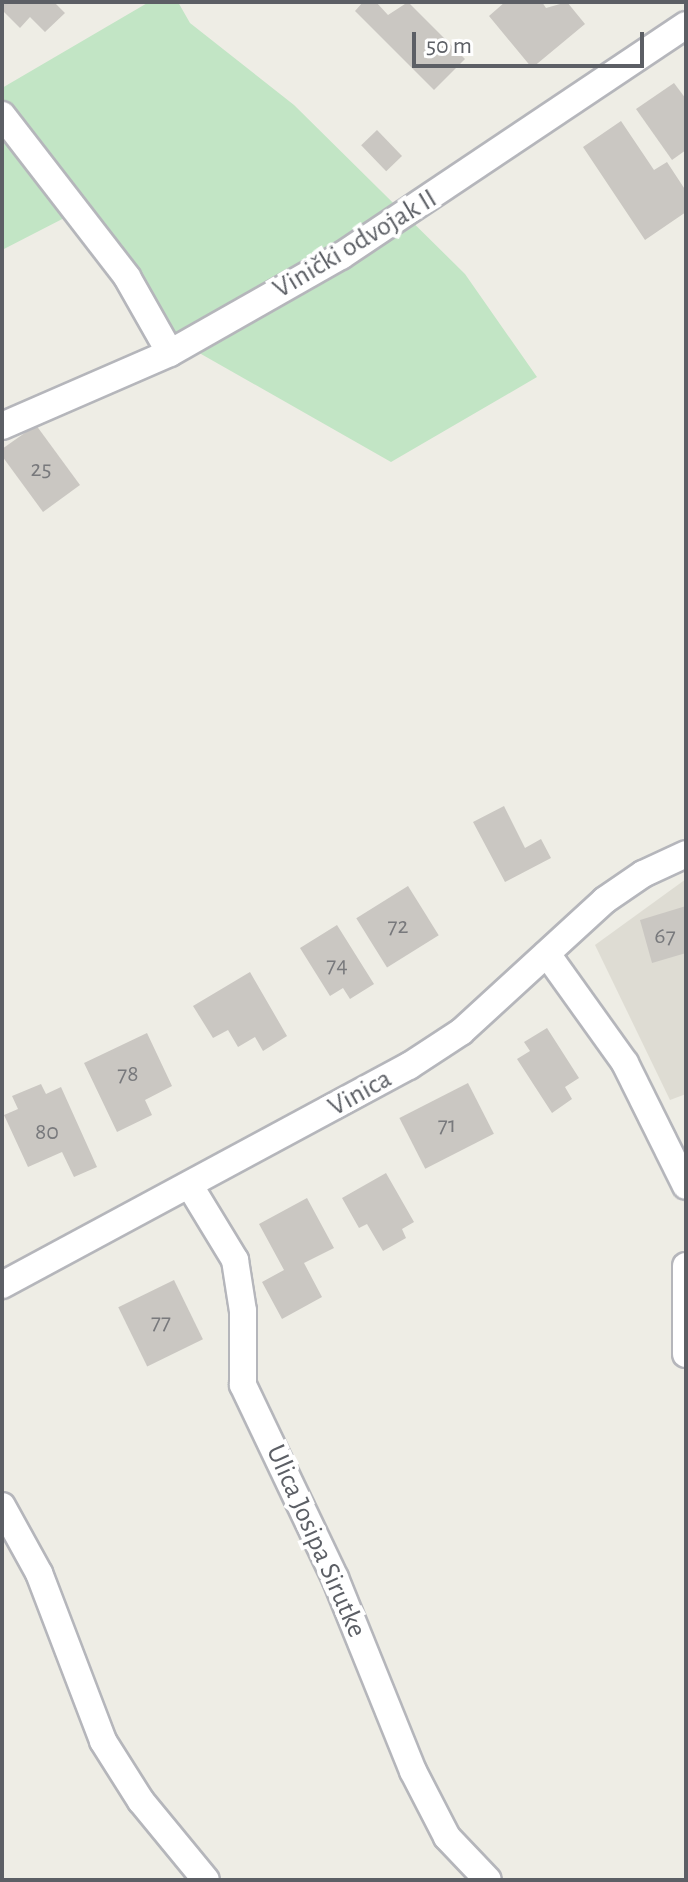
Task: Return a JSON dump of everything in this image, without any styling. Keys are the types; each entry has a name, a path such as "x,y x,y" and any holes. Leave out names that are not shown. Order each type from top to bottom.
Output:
{"street":[{"name":"Vinički odvojak II","path":"2,426 170,353 425,203 686,25"},
{"path":"2,115 127,277 170,353"},
{"name":"Vinica","path":"2,1285 190,1186 435,1049 504,996 605,900 643,874 686,854"},
{"path":"547,954 625,1063 686,1186"},
{"name":"Ulica Josipa Sirutke","path":"190,1186 235,1260 243,1311 243,1385 335,1578 420,1784 447,1837 488,1880"},
{"path":"686,1266 686,1354"},
{"path":"2,1506 39,1573 103,1741 141,1801 206,1880"}],"shaded area":[{"path":"686,879 686,1094 670,1100 595,945"}],"green space":[{"path":"149,2 178,2 190,23 294,105 465,274 537,377 391,462 143,321 72,214 2,250 2,88"}],"building":[{"path":"2,2 54,2 65,13 45,32 30,17 20,28 2,10"},
{"path":"363,2 376,2 388,15 408,2 465,59 434,90 355,11"},
{"path":"505,2 542,2 546,8 567,2 585,24 532,68 489,16"},
{"path":"674,83 686,99 686,150 672,160 636,109"},
{"path":"621,121 654,170 667,162 686,191 686,212 645,240 583,147"},
{"path":"377,130 402,156 386,171 361,145"},
{"path":"36,425 80,485 43,512 2,456 2,449"},
{"path":"504,806 525,848 541,839 551,858 505,882 473,822"},
{"path":"408,886 439,935 387,968 356,918"},
{"path":"686,906 686,953 652,963 640,920"},
{"path":"337,925 374,984 350,999 343,988 330,996 300,948"},
{"path":"250,972 287,1036 263,1051 255,1037 238,1047 228,1030 213,1038 193,1006"},
{"path":"547,1028 579,1078 565,1087 572,1099 552,1113 517,1059 530,1051 524,1042"},
{"path":"147,1033 172,1086 145,1100 152,1115 117,1132 84,1063"},
{"path":"468,1083 494,1134 425,1169 399,1118"},
{"path":"41,1084 46,1094 61,1087 97,1167 74,1177 62,1152 28,1167 4,1115 18,1109 12,1096"},
{"path":"386,1173 414,1222 402,1229 406,1238 383,1251 367,1224 359,1228 342,1198"},
{"path":"307,1198 334,1248 304,1263 322,1297 282,1319 262,1282 284,1270 259,1224"},
{"path":"174,1280 203,1339 147,1366 118,1307"}]}
